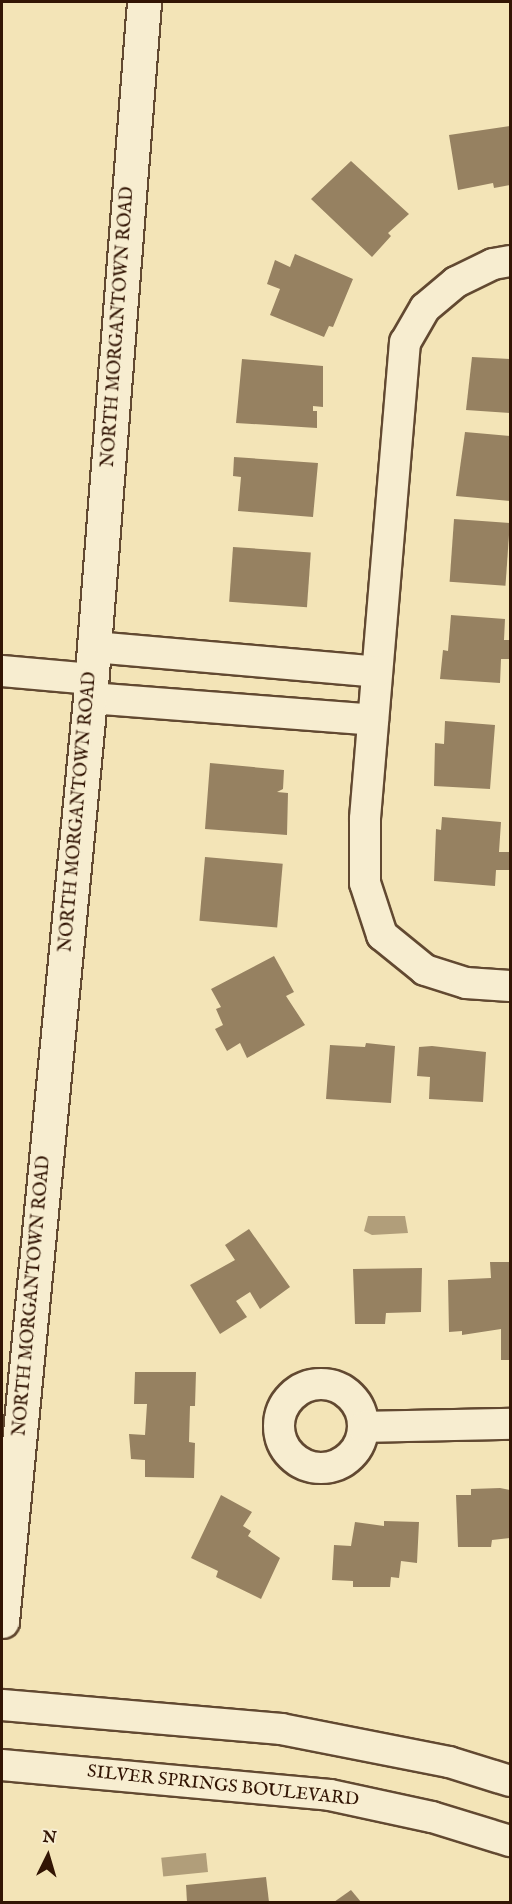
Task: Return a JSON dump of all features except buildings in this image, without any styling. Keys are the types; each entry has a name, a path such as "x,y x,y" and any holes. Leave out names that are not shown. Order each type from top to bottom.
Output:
{"main road":[{"name":"NORTH MORGANTOWN ROAD","path":"2,1621 92,675 144,2"}],"street":[{"path":"510,261 493,264 456,282 425,308 405,342 365,819 365,883 382,935 425,970 466,983 510,986"},
{"path":"2,671 92,675 377,672"},
{"path":"92,675 374,720"},
{"path":"363,1427 510,1424"},
{"path":"2,1706 280,1729 449,1762 510,1781"},
{"name":"SILVER SPRINGS BOULEVARD","path":"2,1766 330,1795 432,1817 510,1841"}],"shaded area":[{"path":"368,1216 405,1216 408,1233 372,1235 364,1231"},
{"path":"206,1853 208,1872 163,1877 161,1858"}]}
